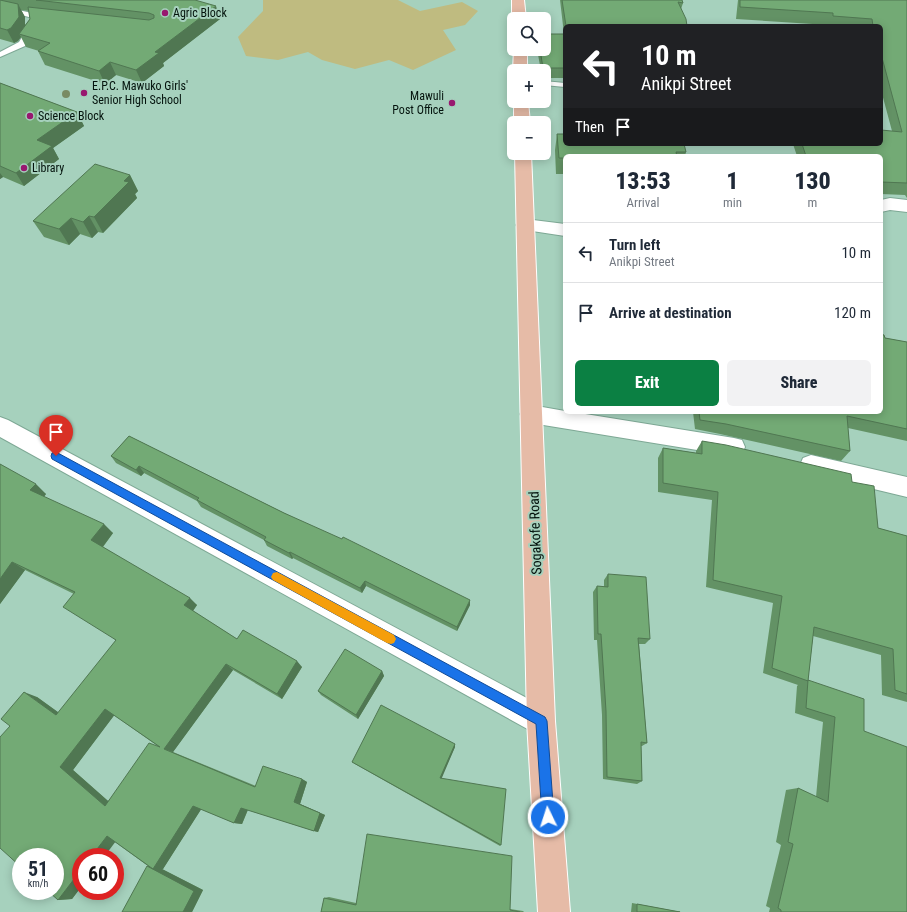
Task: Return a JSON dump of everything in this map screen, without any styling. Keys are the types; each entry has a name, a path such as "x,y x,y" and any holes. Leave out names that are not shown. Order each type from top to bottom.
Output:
{"main road":[{"path":"518,0 519,12"},
{"name":"Sogakofe Road","path":"523,160 542,721 554,912"}],"street":[{"path":"883,206 890,204 907,206"},
{"path":"525,226 563,230"},
{"path":"531,414 720,444 751,451"},
{"path":"0,426 542,721"},
{"path":"790,460 907,487"}],"lane":[{"path":"0,8 33,15 31,31 22,44 0,55"},
{"path":"551,84 563,85"}],"shaded area":[{"path":"263,0 398,0 420,11 462,2 478,11 465,25 443,30 456,50 413,70 389,60 355,69 322,60 308,52 278,60 246,56 238,37 263,11"}],"building":[{"path":"0,0 18,4 19,17 11,28 7,30 0,28"},
{"path":"36,0 195,0 216,6 155,52 159,53 136,70 110,62 99,71 38,51 50,43 19,34 30,19 28,7 149,20 154,18 154,15 149,13"},
{"path":"562,0 682,0 683,3 678,2 687,24 566,24"},
{"path":"740,0 907,0 907,183 883,182 883,154 805,154 803,146 883,146 883,130 902,132 883,61 883,24 873,24 872,19 833,16 833,13 740,7"},
{"path":"551,34 563,34 563,68 551,68 551,64 542,64 541,56 551,56"},
{"path":"0,83 77,112 37,140 52,146 16,173 0,166"},
{"path":"557,134 563,134 563,146 684,146 686,152 676,152 676,154 563,154 563,158 559,158"},
{"path":"95,164 130,175 124,181 129,182 94,217 89,216 83,222 71,218 59,229 33,221"},
{"path":"883,335 885,338 907,342 907,429 847,416 850,451 726,424 700,420 699,414 883,414"},
{"path":"129,436 284,513 342,539 343,537 470,600 457,627 365,581 360,588 290,552 289,553 264,540 266,537 197,500 199,498 139,466 136,470 111,456"},
{"path":"702,441 726,445 851,474 852,482 874,486 878,528 907,536 907,694 895,690 893,649 814,627 808,681 772,668 782,596 713,580 718,492 663,483 663,448 702,454"},
{"path":"0,464 36,484 30,490 104,524 91,540 190,598 184,605 237,639 243,630 297,661 277,694 226,664 164,749 255,787 263,766 302,779 294,802 320,813 314,831 241,808 234,823 193,806 153,869 107,836 98,848 72,848 72,882 64,892 64,848 12,848 12,859 0,848 0,737 10,726 1,719 24,692 56,715 116,640 63,607 75,592 12,562 0,579","holes":["105,709 160,747 149,743 105,806 60,767"]},
{"path":"608,574 646,577 650,639 638,638 647,743 641,742 642,781 607,777 606,711 601,634 598,634 597,586 608,587"},
{"path":"345,649 382,671 356,715 318,691"},
{"path":"808,680 864,699 864,731 907,747 907,912 781,912 778,908 793,844 788,842 798,788 828,802 835,717 806,708"},
{"path":"381,705 455,744 440,778 506,789 501,845 352,762"},
{"path":"367,834 512,856 510,910 520,912 321,912 324,898 356,905"},
{"path":"147,866 194,891 183,912 122,912"},
{"path":"637,904 680,912 637,912"}],"slow traffic":[{"path":"277,577 391,639"}],"place":[{"name":"Agric Block","path":"165,13"},
{"name":"E.P.C. Mawuko Girls' Senior High School","path":"84,93"},
{"name":"Mawuli Post Office","path":"452,103"},
{"name":"Science Block","path":"30,116"},
{"name":"Library","path":"24,168"}],"route":[{"path":"56,456 542,721 548,817"}]}
